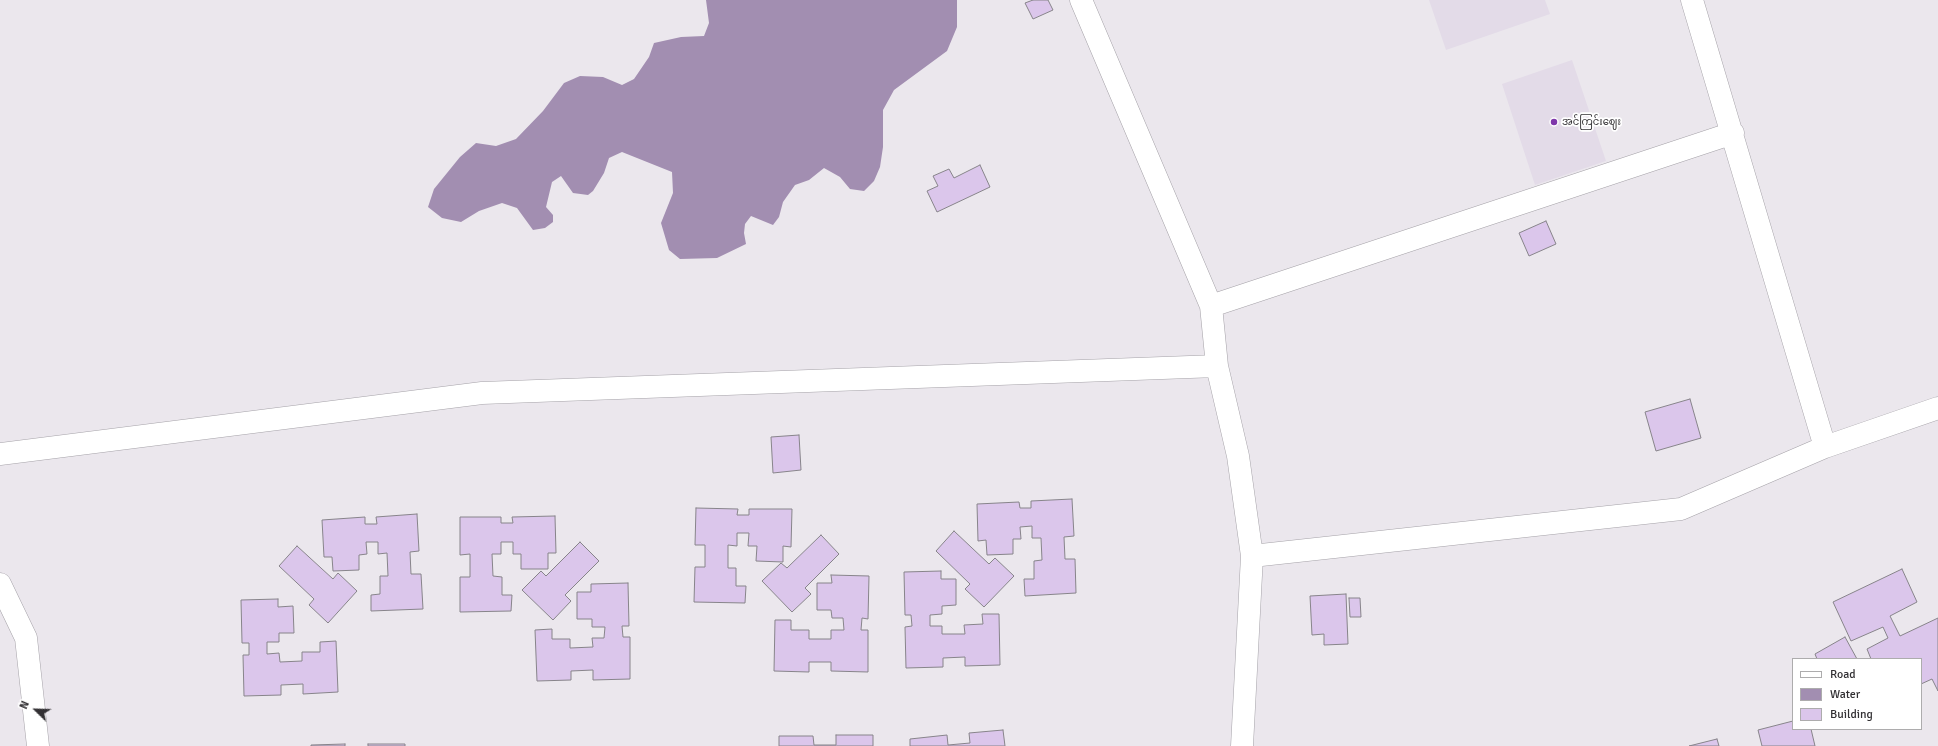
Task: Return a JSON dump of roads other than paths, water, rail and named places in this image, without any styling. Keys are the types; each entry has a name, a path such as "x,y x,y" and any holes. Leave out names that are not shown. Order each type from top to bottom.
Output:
{"street":[{"path":"1081,0 1211,306 1217,366 1238,456 1252,556 1242,746"},
{"path":"1692,0 1733,133 1825,447"},
{"path":"1211,306 1733,133"},
{"path":"0,454 482,393 1217,366"},
{"path":"1252,556 1680,509 1825,447 1938,408"},
{"path":"0,584 26,638 38,746"}],"water":[{"path":"706,0 957,0 957,27 947,51 894,90 883,110 883,147 880,167 874,181 864,191 850,189 840,177 824,168 809,180 795,185 783,202 779,217 773,225 751,216 745,224 744,233 746,244 717,258 680,259 669,250 661,223 673,193 672,172 622,152 609,158 604,173 593,191 588,195 573,193 561,176 552,182 546,207 553,215 553,222 545,228 533,230 517,208 502,203 479,211 461,222 442,218 428,207 434,189 460,157 476,143 496,146 516,139 543,111 564,83 580,76 603,77 622,85 634,79 649,57 654,43 681,37 704,36 709,23"}],"place":[{"name":"အင်ကြင်းဈေး","path":"1554,122"}]}
